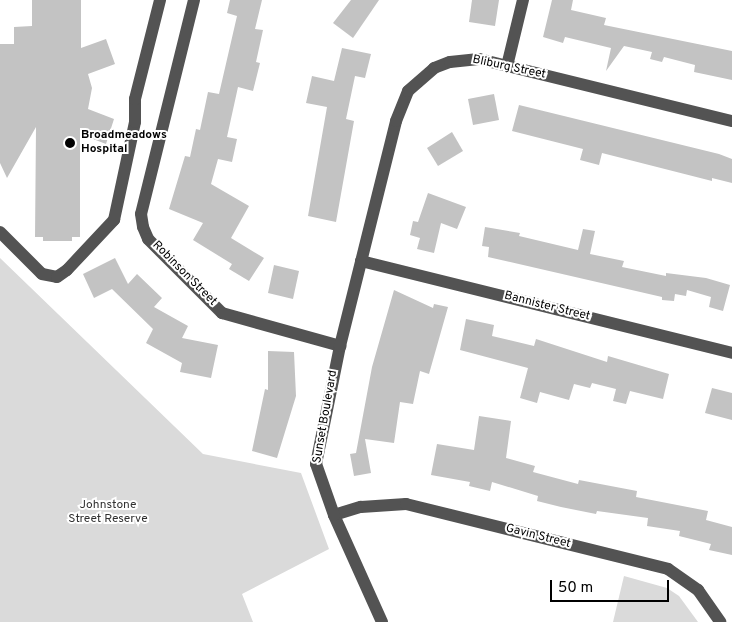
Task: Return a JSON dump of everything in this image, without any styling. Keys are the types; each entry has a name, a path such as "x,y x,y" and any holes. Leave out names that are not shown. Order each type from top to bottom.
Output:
{"street":[{"path":"0,232 42,274 57,277 67,270 114,220 135,122 135,99 160,0"},
{"name":"Robinson Street","path":"194,0 141,214 143,227 148,239 222,313 340,346"},
{"path":"507,66 523,0"},
{"name":"Bliburg Street","path":"361,261 396,121 408,91 420,78 450,62 479,59 732,121"},
{"name":"Sunset Boulevard","path":"361,261 340,346 316,464 334,515 382,622"},
{"name":"Bannister Street","path":"361,261 732,353"},
{"name":"Gavin Street","path":"334,515 360,507 406,504 668,569 698,590 720,622"}],"green space":[{"name":"Johnstone Street Reserve","path":"0,258 203,454 301,473 329,549 242,594 253,622 0,622"},
{"path":"624,576 667,588 679,596 698,622 613,622"}],"building":[{"path":"32,0 81,0 81,48 106,39 115,64 88,74 92,88 88,109 114,119 106,144 80,134 80,237 72,237 72,241 43,241 43,237 35,237 36,127 7,178 0,163 0,44 14,44 14,27 32,26"},
{"path":"230,0 262,0 255,29 263,30 256,62 260,63 253,91 238,87 227,137 237,139 232,162 218,159 211,184 249,206 231,238 264,258 249,281 229,269 232,264 193,240 203,223 169,209 185,156 190,157 196,129 200,130 208,92 219,94 237,16 227,13"},
{"path":"351,0 379,0 353,38 333,23"},
{"path":"472,0 499,0 495,26 469,22"},
{"path":"552,0 573,0 571,10 606,18 604,25 732,51 732,80 694,72 695,65 664,57 662,62 650,59 652,52 624,46 606,71 611,48 565,37 563,43 543,37"},
{"path":"342,48 371,54 365,78 355,76 346,119 354,121 336,222 308,216 327,107 306,103 312,76 334,81"},
{"path":"494,94 499,120 473,125 468,99"},
{"path":"519,105 719,154 732,159 732,183 712,178 712,181 602,153 599,165 580,160 583,149 512,131"},
{"path":"452,132 463,151 438,166 427,148"},
{"path":"428,193 466,207 457,229 441,223 434,253 417,249 420,238 410,235 413,221 418,222"},
{"path":"485,227 520,233 519,236 578,250 583,229 595,231 590,254 624,261 622,267 666,276 666,273 706,278 730,285 723,311 709,307 711,297 687,290 686,296 675,294 674,301 662,300 662,297 488,257 489,247 482,246"},
{"path":"115,258 128,284 137,274 162,298 154,307 188,326 182,338 218,345 211,378 180,372 182,363 146,343 153,329 112,289 94,298 83,274"},
{"path":"274,265 299,271 293,299 268,293"},
{"path":"394,290 433,308 434,304 448,307 429,374 420,371 413,404 400,402 394,443 365,439 371,473 354,476 350,454 356,453 372,367"},
{"path":"466,319 494,325 492,336 534,346 536,339 607,362 608,356 669,374 663,399 630,391 626,404 613,401 616,389 592,383 590,388 574,384 569,400 540,392 537,403 520,398 528,368 460,350"},
{"path":"268,351 294,352 296,396 277,458 252,451 265,389 268,390"},
{"path":"712,388 732,393 732,420 705,413"},
{"path":"479,416 511,421 506,458 535,466 533,472 578,484 579,480 637,491 636,497 708,511 706,520 732,527 732,555 709,550 711,544 679,536 680,531 647,526 648,518 597,511 596,514 537,501 538,496 492,482 490,491 469,486 470,482 431,475 437,444 474,450"}],"place":[{"name":"Broadmeadows Hospital","path":"70,143"}]}
